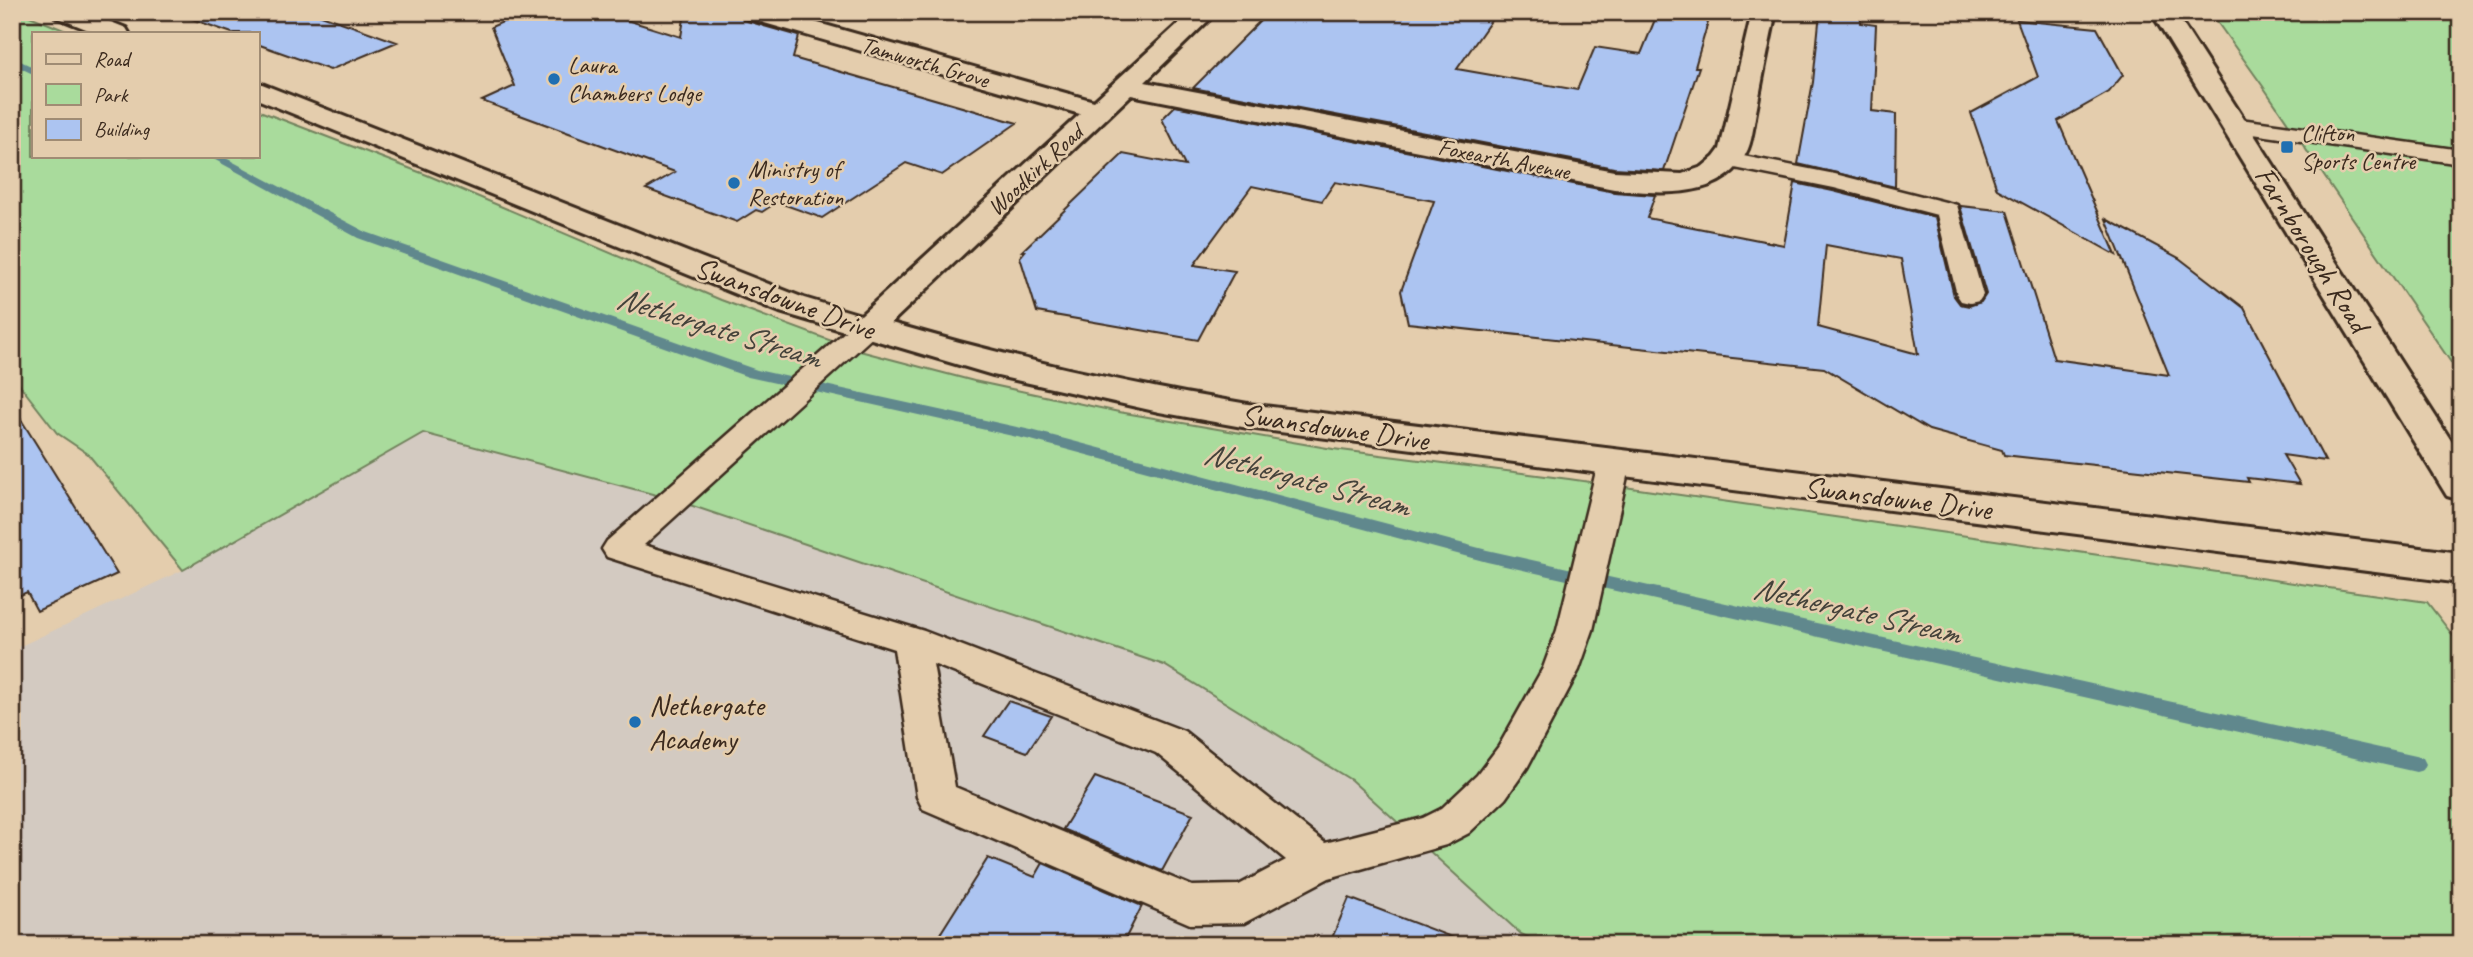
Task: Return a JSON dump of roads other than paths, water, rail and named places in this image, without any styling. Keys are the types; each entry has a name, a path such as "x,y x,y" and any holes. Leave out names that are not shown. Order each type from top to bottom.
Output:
{"street":[{"path":"64,12 114,32"},
{"name":"Tamworth Grove","path":"752,12 1098,111"},
{"name":"Woodkirk Road","path":"866,328 1205,12"},
{"path":"1728,160 1734,149 1764,12"},
{"name":"Farnborough Road","path":"2163,12 2461,487"},
{"name":"Foxearth Avenue","path":"1126,86 1641,183 1693,181 1720,170 1728,160"},
{"name":"Swansdowne Drive","path":"259,91 792,305 993,364 1172,403 1248,416 1614,463 2461,568"}],"lane":[{"path":"2233,125 2461,157"},
{"path":"1728,160 1846,183 1948,210 1970,295"},
{"path":"866,328 620,549 911,641 1170,742 1320,863"},
{"path":"911,641 937,797 1190,905 1244,904 1320,863 1432,833 1455,821 1492,788 1513,757 1561,670 1596,548 1614,463"}],"waterway":[{"name":"Nethergate Stream","path":"12,60 32,70"},
{"name":"Nethergate Stream","path":"218,158 362,235 753,374 1031,435 1487,556 2416,764"}],"place":[{"name":"Laura Chambers Lodge","path":"554,79"},
{"name":"Clifton Sports Centre","path":"2287,147"},
{"name":"Ministry of Restoration","path":"734,183"},
{"name":"Nethergate Academy","path":"635,722"}]}
